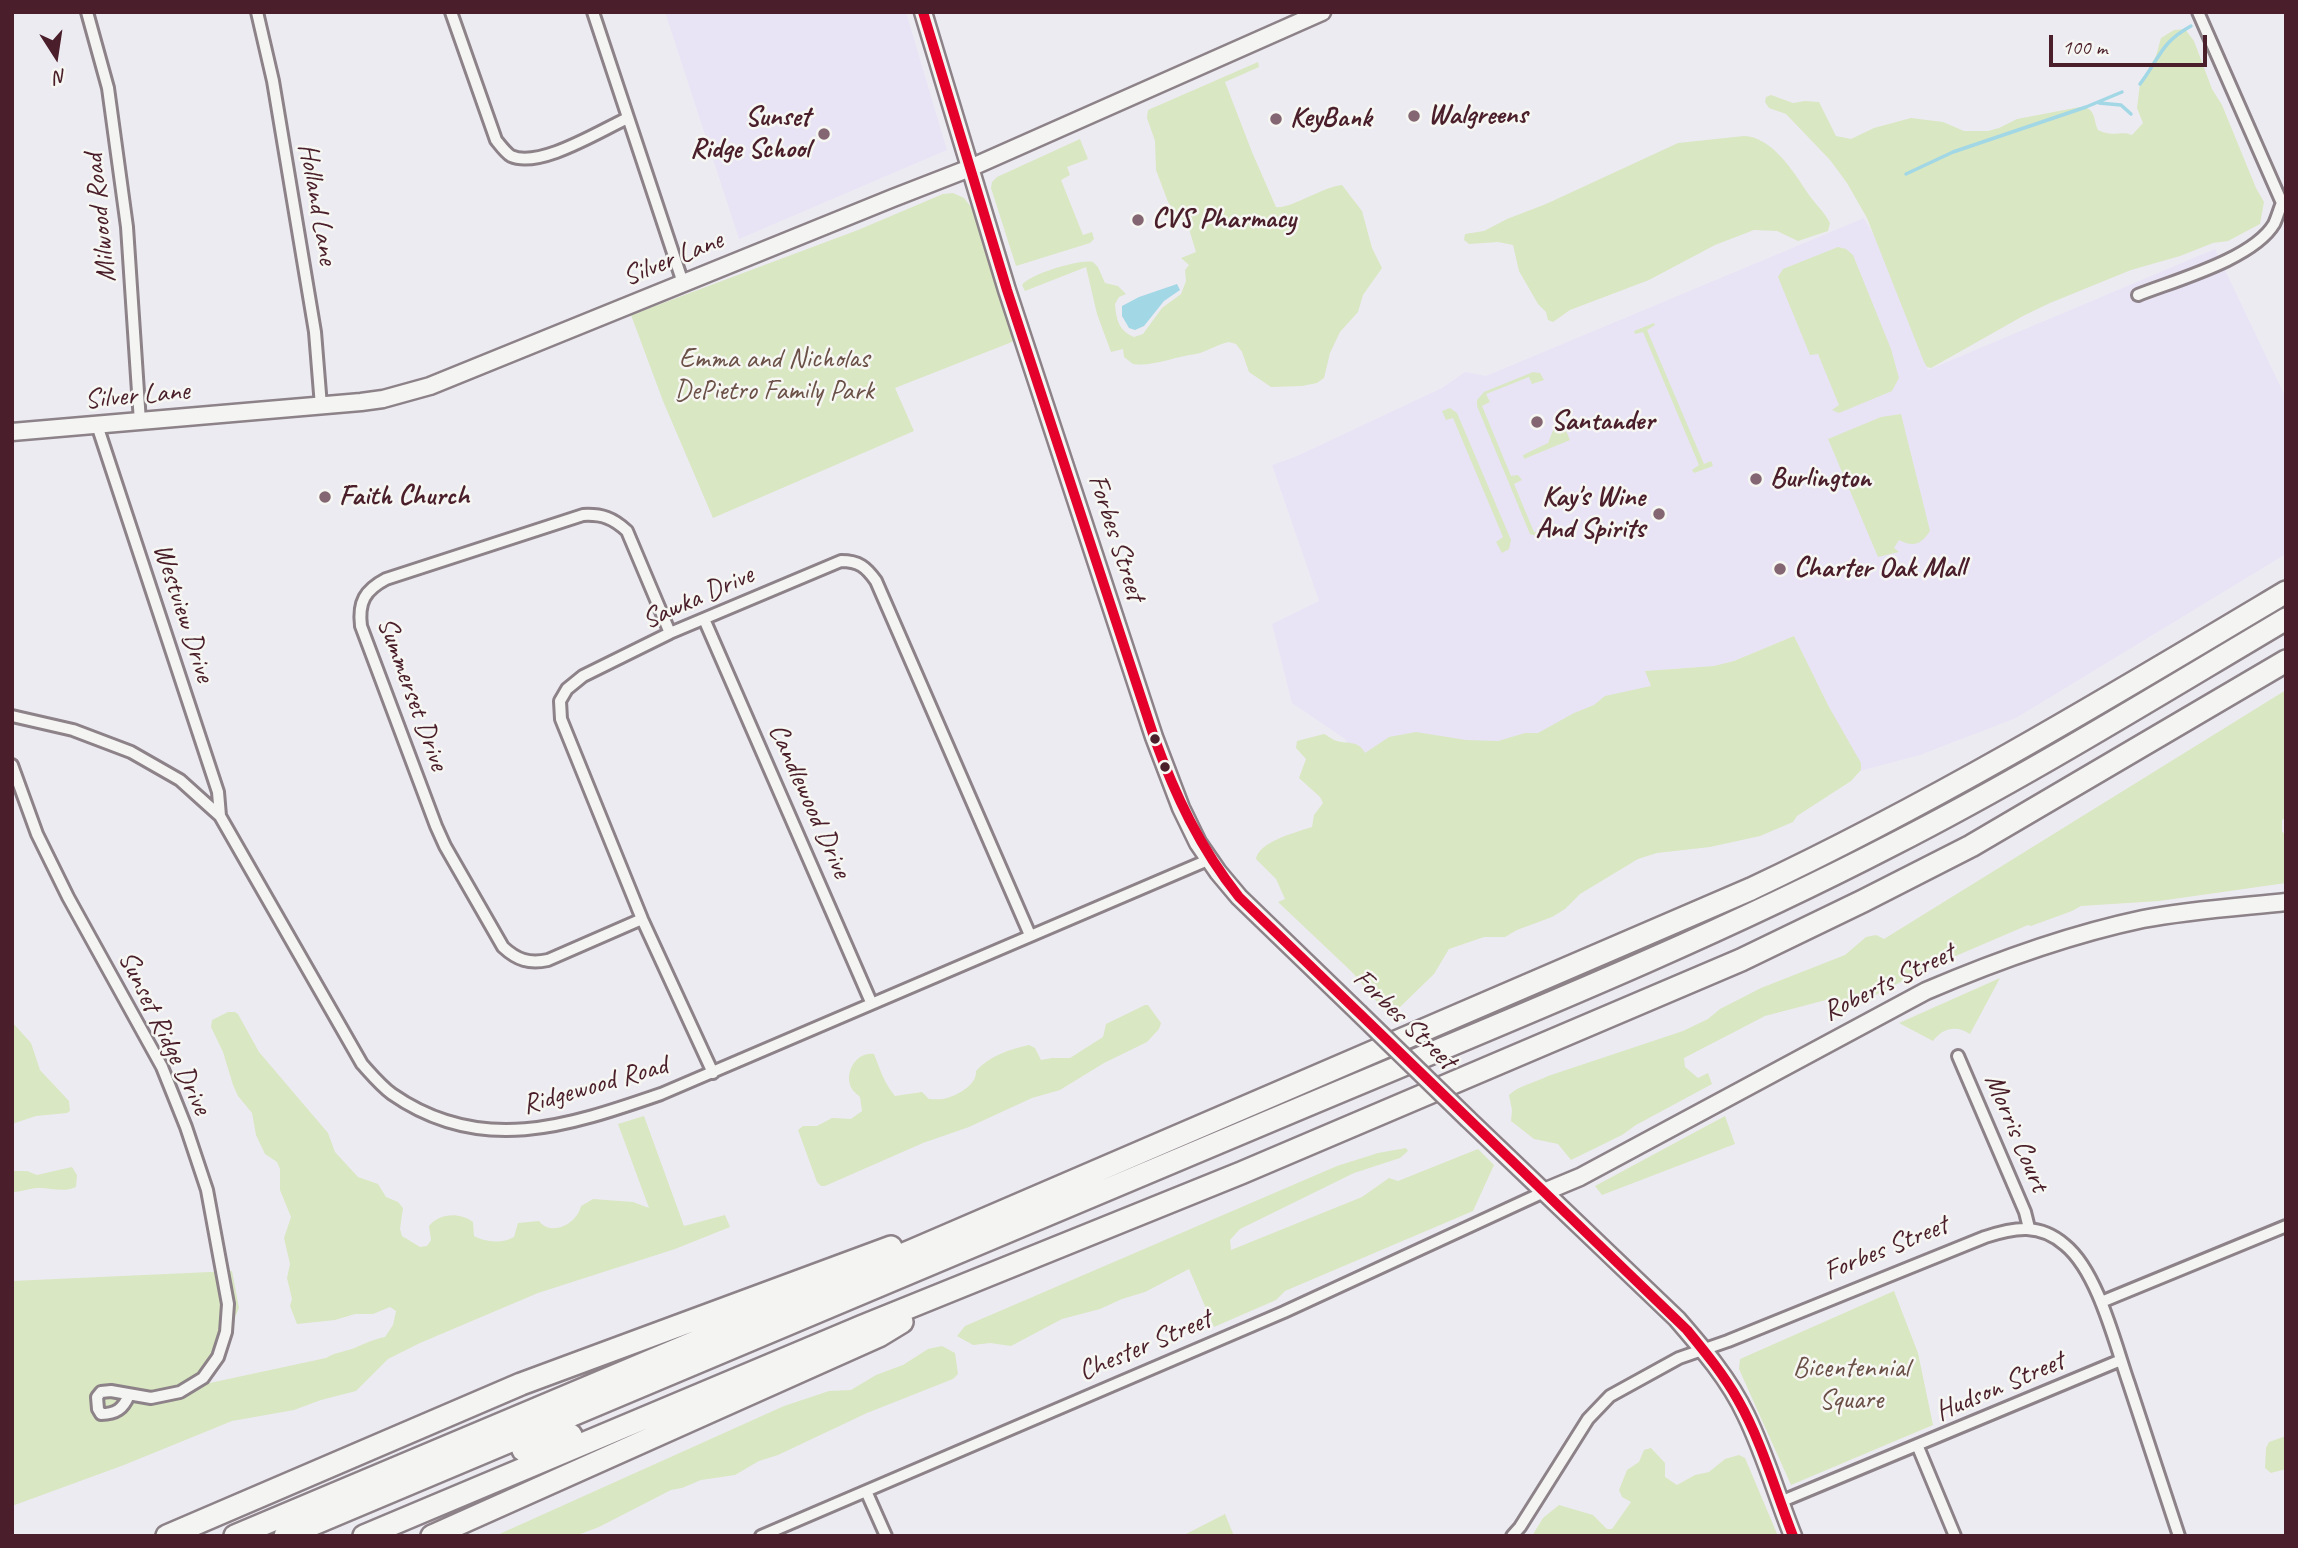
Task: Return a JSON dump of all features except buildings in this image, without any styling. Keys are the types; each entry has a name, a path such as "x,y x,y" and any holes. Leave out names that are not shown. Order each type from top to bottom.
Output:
{"highway":[{"path":"235,1536 948,1235 1633,942 1780,876 1990,767 2286,592"},
{"path":"285,1536 1207,1148 1726,926 1843,870 1964,807 2090,736 2286,619"},
{"path":"322,1536 1736,934 1961,822 2286,632"},
{"path":"364,1536 900,1311 1241,1173 1779,942 1979,841 2286,661"},
{"path":"167,1536 423,1424 539,1377 871,1253 948,1235"},
{"path":"432,1536 879,1336 906,1319 928,1300"},
{"path":"523,1450 576,1433 788,1346 900,1311"}],"main road":[{"name":"Forbes Street","path":"923,12 970,168 1154,737 1181,808 1209,859 1239,897 1677,1320 1703,1349"},
{"name":"Silver Lane","path":"12,432 321,406 383,399 430,386 970,168 1299,17 1322,12"},
{"name":"Roberts Street","path":"1545,1192 1580,1177 1926,991 2032,948 2145,919 2286,902"},
{"path":"1703,1349 1722,1374 1746,1415 1793,1536"}],"street":[{"name":"Milwood Road","path":"87,12 108,88 127,227 140,422"},
{"name":"Holland Lane","path":"257,12 273,81 315,332 321,406"},
{"path":"451,12 496,141 510,156 529,158 549,155 628,118"},
{"path":"593,12 683,283"},
{"path":"2138,295 2234,257 2258,242 2273,225 2284,204 2198,12"},
{"name":"Westview Drive","path":"97,425 218,792 220,816"},
{"name":"Summerset Drive","path":"642,919 548,960 534,963 513,957 503,947 436,826 360,626 359,611 362,598 373,586 386,579 583,515 599,514 615,520 627,531 670,633"},
{"name":"Sawka Drive","path":"713,1073 642,919 561,719 560,701 567,689 583,676 670,633 841,561 852,561 866,567 876,582 1030,935"},
{"name":"Candlewood Drive","path":"704,619 871,1002"},
{"name":"Ridgewood Road","path":"12,716 73,730 131,752 180,780 220,816 362,1064 390,1093 422,1112 459,1126 512,1132 566,1123 619,1109 713,1073 871,1002 1209,859"},
{"name":"Sunset Ridge Drive","path":"12,765 37,834 68,897 162,1067 186,1126 207,1191 228,1304 226,1332 218,1357 203,1378 180,1392 151,1398 129,1395"},
{"name":"Morris Court","path":"1958,1056 2025,1212 2029,1228"},
{"name":"Chester Street","path":"761,1536 1284,1312 1545,1192"},
{"path":"2101,1303 2286,1226"},
{"path":"2029,1228 2048,1234 2065,1244 2080,1260 2101,1303 2179,1536"},
{"name":"Forbes Street","path":"1703,1349 1986,1237 2011,1229 2029,1228"},
{"path":"1512,1536 1588,1419 1610,1396 1679,1358 1703,1349"},
{"name":"Hudson Street","path":"1780,1503 2120,1360"},
{"path":"1918,1447 1955,1536"},
{"path":"866,1491 886,1536"}],"shaded area":[{"name":"Sunset Ridge School","path":"665,12 906,12 947,150 739,239"},
{"path":"1864,218 1890,264 1928,370 2215,249 2286,398 2286,554 2016,718 1920,755 1860,771 1794,636 1734,661 1714,666 1646,671 1669,730 1384,797 1345,739 1292,703 1272,624 1319,601 1272,465 1297,456 1442,388 1465,372 1486,376"}],"green space":[{"path":"2185,29 2194,41 2212,89 2222,105 2264,202 2260,224 2228,241 2213,243 2131,270 2050,303 1931,368 1924,362 1867,218 1847,183 1830,160 1786,114 1769,108 1765,102 1766,97 1771,95 1793,103 1819,102 1836,136 1851,139 1874,128 1911,118 1943,122 1964,131 1988,131 2017,119 2080,107 2091,111 2098,130 2132,135 2143,123 2137,108 2140,84 2156,56 2161,38 2174,30"},
{"path":"1258,62 1259,67 1225,82 1276,207 1289,205 1342,185 1362,211 1372,248 1382,268 1363,295 1358,312 1340,332 1330,353 1324,378 1317,383 1302,386 1271,387 1249,372 1242,352 1236,344 1229,342 1200,353 1148,364 1133,364 1124,357 1123,349 1111,352 1097,314 1086,267 1025,291 1022,285 1035,276 1056,268 1093,262 1105,283 1118,286 1126,294 1119,297 1115,304 1117,319 1122,328 1134,337 1143,334 1162,308 1181,294 1186,281 1185,270 1189,265 1181,258 1196,252 1189,229 1168,202 1156,170 1155,141 1147,118 1148,110"},
{"path":"1744,136 1764,142 1781,156 1828,219 1828,231 1798,241 1777,231 1754,230 1715,245 1649,280 1570,310 1553,322 1548,320 1546,312 1538,304 1519,271 1513,245 1498,242 1469,244 1464,240 1465,234 1484,231 1678,143"},
{"path":"1080,139 1088,159 1067,167 1070,175 1061,180 1083,235 1092,232 1094,239 1090,243 1016,266 991,188 992,182 997,177"},
{"name":"Emma and Nicholas DePietro Family Park","path":"953,193 964,198 971,207 1017,340 895,388 914,431 713,518 663,401 631,315 858,230 943,194"},
{"path":"1838,247 1853,255 1891,349 1899,378 1892,391 1839,413 1832,410 1839,405 1818,354 1810,355 1778,277 1783,269"},
{"path":"1654,323 1655,325 1647,330 1704,464 1711,461 1713,466 1694,473 1692,470 1699,465 1643,332 1635,334 1634,331"},
{"path":"1533,372 1540,373 1544,380 1532,384 1529,377 1486,394 1490,402 1482,406 1511,476 1518,475 1522,480 1514,484 1534,532 1542,531 1543,534 1539,537 1530,534 1477,406 1477,400 1484,392"},
{"path":"1450,408 1457,413 1511,540 1509,549 1502,553 1496,542 1503,537 1453,418 1446,420 1442,411"},
{"path":"1901,414 1930,531 1916,543 1908,544 1899,540 1894,548 1899,552 1878,557 1828,439 1881,417"},
{"path":"1561,419 1570,440 1524,459 1523,455 1548,443 1554,428 1561,425 1558,420"},
{"path":"1794,636 1829,707 1861,763 1861,770 1851,781 1797,816 1793,822 1760,836 1710,847 1657,853 1638,859 1580,894 1552,917 1505,937 1484,937 1449,949 1434,974 1398,1009 1383,1009 1353,973 1278,902 1285,899 1276,879 1256,859 1258,853 1271,843 1312,827 1314,815 1323,803 1299,778 1306,759 1296,748 1297,741 1324,734 1334,740 1355,744 1365,753 1389,737 1416,732 1466,740 1498,741 1525,733 1538,733 1594,705 1605,696 1651,686 1645,671 1714,666 1734,661"},
{"path":"2286,690 2286,817 2282,820 2282,831 2286,837 2286,883 2159,901 2081,906 2028,925 1930,967 1835,1016 1830,1001 1826,1000 1765,1016 1684,1058 1685,1067 1698,1078 1708,1073 1712,1084 1622,1135 1571,1160 1558,1144 1534,1139 1511,1121 1509,1095 1518,1089 1548,1076 1683,1031 1761,988 1845,955 1866,937 1876,935 1884,939"},
{"path":"2000,978 1970,1034 1960,1029 1950,1029 1933,1041 1899,1023"},
{"path":"1148,1005 1161,1023 1147,1042 1104,1063 1060,1090 1032,1098 825,1186 817,1182 798,1130 803,1126 817,1126 832,1118 851,1119 862,1111 860,1097 852,1089 849,1077 853,1065 862,1056 874,1054 885,1081 895,1096 922,1092 929,1099 943,1099 967,1088 974,1080 976,1071 1000,1054 1029,1045 1035,1048 1041,1060 1070,1058 1103,1037 1106,1024"},
{"path":"228,1012 238,1014 259,1052 328,1133 335,1152 358,1177 378,1184 386,1197 398,1202 403,1208 400,1229 402,1236 420,1247 427,1246 431,1240 429,1226 444,1216 456,1215 468,1219 473,1222 474,1236 488,1241 499,1241 514,1237 518,1223 539,1221 550,1228 563,1226 574,1218 581,1206 593,1199 633,1202 649,1208 618,1124 644,1116 684,1226 725,1215 730,1227 675,1249 538,1293 420,1343 388,1359 356,1391 294,1410 232,1421 124,1465 12,1506 12,1281 232,1271 239,1308 205,1384 326,1358 385,1337 393,1325 396,1311 390,1307 373,1314 355,1314 335,1320 297,1324 290,1306 292,1299 287,1278 290,1264 284,1238 291,1217 280,1190 280,1169 277,1162 265,1154 256,1135 252,1113 238,1096 211,1027 212,1020"},
{"path":"12,1022 31,1043 40,1070 69,1101 70,1111 67,1113 36,1116 12,1124"},
{"path":"1725,1116 1735,1144 1602,1195 1595,1186"},
{"path":"1406,1148 1408,1151 1400,1158 1354,1173 1240,1229 1230,1240 1231,1250 1362,1197 1389,1178 1398,1181 1478,1149 1494,1165 1473,1211 1285,1291 1276,1300 1214,1327 1189,1269 1145,1292 1100,1309 1062,1319 1011,1346 990,1343 973,1345 957,1336 965,1326 1337,1166 1378,1153"},
{"path":"72,1167 77,1175 76,1187 65,1190 36,1188 12,1192 12,1171 27,1171 37,1175"},
{"name":"Bicentennial Square","path":"1894,1291 1918,1353 1933,1425 1791,1485 1739,1369 1740,1359"},
{"path":"942,1346 955,1353 958,1374 953,1379 867,1413 778,1455 759,1461 735,1475 701,1480 671,1490 599,1527 575,1536 495,1536 784,1406 829,1391 851,1390 876,1375 903,1365 928,1349"},
{"path":"2286,1436 2286,1469 2271,1473 2265,1468 2266,1448 2269,1442"},
{"path":"1651,1448 1665,1463 1665,1477 1677,1485 1695,1475 1709,1472 1725,1459 1739,1455 1745,1458 1778,1536 1532,1536 1543,1518 1559,1505 1593,1515 1607,1529 1612,1529 1631,1502 1622,1497 1619,1490 1627,1470 1639,1462 1644,1450"},
{"path":"1225,1514 1234,1536 1182,1536"}],"water":[{"path":"1177,284 1180,290 1164,301 1144,326 1135,330 1129,328 1122,316 1122,306"}],"waterway":[{"path":"2140,84 2167,45 2191,26"},
{"path":"1906,174 1953,152 2122,92"},
{"path":"2099,103 2121,105 2131,114"}],"transit line":[{"path":"923,12 1007,290 1154,737 1180,800 1201,840 1239,897 1687,1330 1727,1382 1747,1416 1793,1536"}],"place":[{"name":"Walgreens","path":"1414,116"},
{"name":"KeyBank","path":"1276,119"},
{"name":"Sunset Ridge School","path":"824,134"},
{"name":"CVS Pharmacy","path":"1138,220"},
{"name":"Santander","path":"1537,422"},
{"name":"Burlington","path":"1756,479"},
{"name":"Faith Church","path":"325,497"},
{"name":"Kay's Wine And Spirits","path":"1659,514"},
{"name":"Charter Oak Mall","path":"1780,569"}]}
